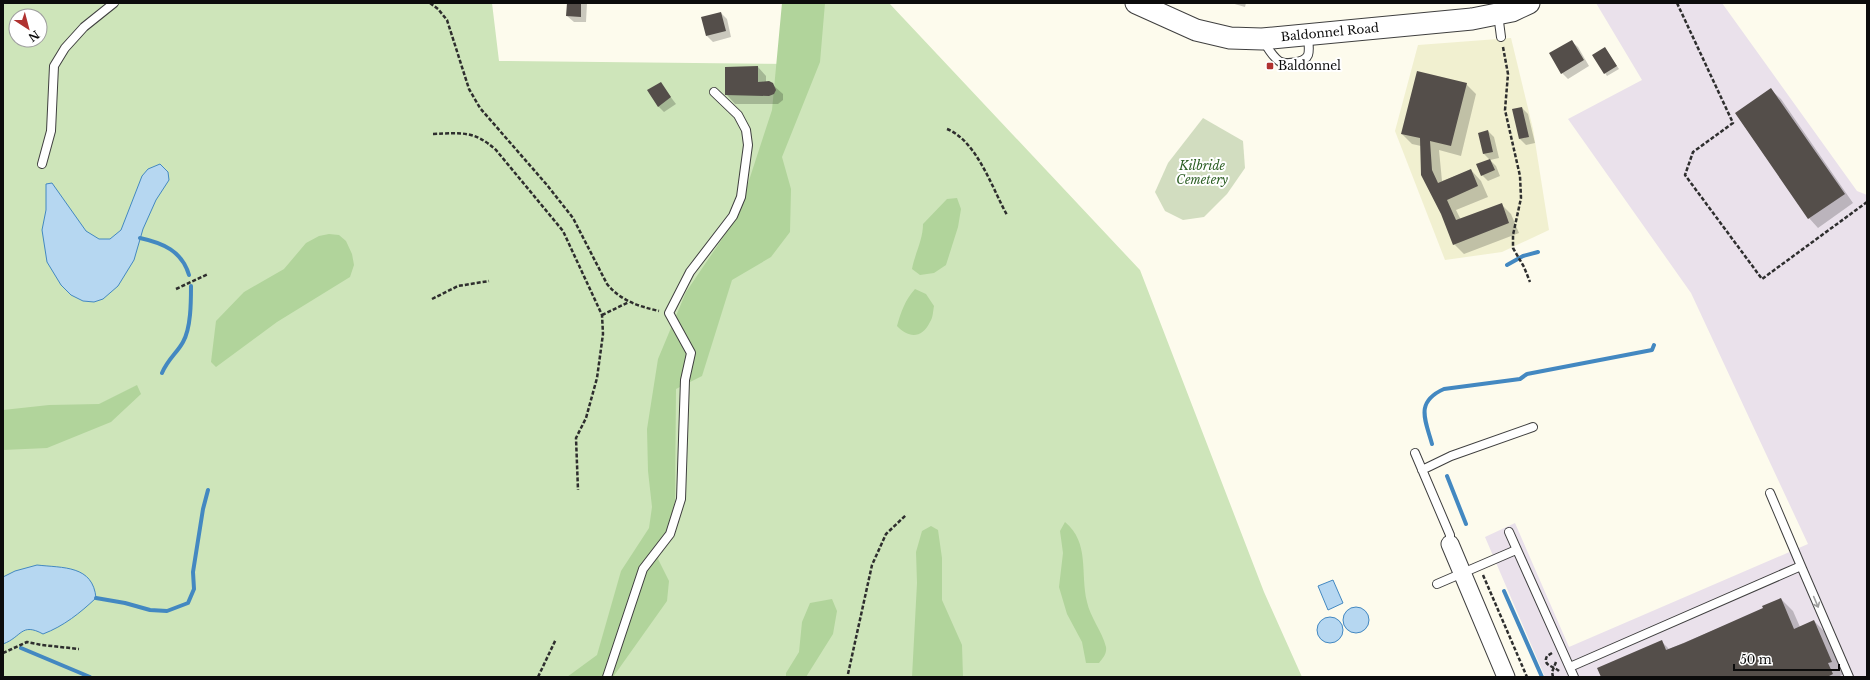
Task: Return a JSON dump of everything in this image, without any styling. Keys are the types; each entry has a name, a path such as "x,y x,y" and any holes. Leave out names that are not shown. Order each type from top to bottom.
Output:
{"street":[{"name":"Baldonnel Road","path":"1136,3 1196,30 1230,38 1262,39 1308,36 1498,14 1512,11 1529,3"},
{"path":"1450,544 1506,677"}],"lane":[{"path":"42,164 51,131 54,66 65,48 84,26 114,3"},
{"path":"1498,14 1501,36"},
{"path":"607,677 643,569 670,534 681,499 685,380 691,352 669,313 690,272 733,216 741,197 748,145 746,130 738,115 714,92"},
{"path":"1422,470 1451,456 1534,427"},
{"path":"1415,453 1450,535 1450,544"},
{"path":"1770,493 1849,677"},
{"path":"1509,532 1574,677"},
{"path":"1437,584 1516,550"},
{"path":"1570,667 1801,566"}],"path":[{"path":"430,3 438,8 446,20 469,89 480,108 547,185 573,218 607,284 615,293 629,302 669,313"},
{"path":"1677,3 1733,123 1693,152 1685,175 1762,279 1867,202"},
{"path":"1501,36 1508,74 1505,110 1520,176 1521,198 1513,235 1513,248 1524,267 1530,282"},
{"path":"947,129 961,138 984,169 1007,215"},
{"path":"433,134 469,134 484,139 496,150 563,231 602,315 603,334 597,378 586,418 576,438 578,490"},
{"path":"176,289 208,274"},
{"path":"432,299 458,286 489,281"},
{"path":"602,315 629,302"},
{"path":"848,674 872,565 886,534 906,515"},
{"path":"1478,566 1527,677"},
{"path":"538,677 556,639"},
{"path":"3,653 27,642 42,646 78,649"},
{"path":"1561,649 1545,658 1548,665 1558,670 1561,676"}],"shaded area":[{"path":"1596,3 1722,3 1857,191 1867,195 1867,677 1545,677 1485,537 1515,523 1569,647 1808,544 1691,293 1568,119 1642,80"}],"green space":[{"path":"3,3 492,3 499,61 799,64 802,3 889,3 1140,270 1264,592 1302,677 3,677"},
{"path":"782,3 825,3 820,62 782,157 791,189 790,232 771,257 732,280 702,376 676,389 675,501 658,559 669,581 667,601 613,677 567,677 597,655 621,571 649,528 652,507 648,471 647,429 658,359 686,292 737,217 772,110"},
{"path":"1511,38 1533,129 1549,230 1502,252 1445,260 1395,131 1418,45"},
{"name":"Kilbride Cemetery","path":"1203,118 1243,141 1245,168 1227,194 1204,217 1183,220 1165,211 1155,192 1168,163"},
{"path":"957,198 961,209 958,227 946,265 934,273 920,275 912,269 922,236 923,224 947,199"},
{"path":"329,234 339,235 346,241 352,254 354,265 350,277 277,322 216,367 211,362 216,321 244,292 284,269 306,243 319,236"},
{"path":"915,289 926,294 934,306 932,319 927,328 915,335 906,333 897,326 904,306"},
{"path":"137,385 141,394 111,422 47,448 3,450 3,410 49,405 99,404"},
{"path":"1065,522 1073,530 1078,539 1083,559 1087,602 1106,647 1105,654 1099,663 1086,663 1082,642 1067,614 1059,587 1063,553 1060,531"},
{"path":"931,526 938,530 942,558 942,600 962,645 963,677 912,677 917,583 916,552 922,531"},
{"path":"832,599 837,611 833,634 806,677 786,677 786,673 799,652 802,622 810,603"}],"water":[{"path":"160,164 168,172 169,180 156,200 143,229 134,260 118,286 103,299 94,302 83,301 71,295 61,285 47,262 42,230 46,210 46,184 52,183 86,231 99,239 110,239 121,230 142,176 148,169"},
{"path":"37,565 66,568 83,574 89,579 94,587 96,598 71,619 51,631 43,634 36,631 26,630 3,644 3,577 15,571"},
{"path":"1333,580 1343,603 1328,610 1318,586"},
{"path":"1356,607 1366,610 1369,620 1366,630 1356,633 1346,630 1343,620 1346,610"},
{"path":"1330,617 1340,620 1343,630 1340,640 1330,643 1320,640 1317,630 1320,620"}],"building":[{"path":"567,3 581,3 581,17 566,16"},
{"path":"721,12 726,31 706,36 701,17"},
{"path":"1572,40 1584,60 1561,74 1549,53"},
{"path":"1605,47 1617,66 1604,74 1592,55"},
{"path":"758,66 758,82 769,81 773,83 776,90 774,94 769,96 725,95 725,67"},
{"path":"1417,71 1467,83 1451,146 1430,141 1432,170 1438,183 1471,169 1478,186 1447,200 1456,220 1502,203 1509,223 1453,245 1441,214 1421,175 1420,138 1401,134"},
{"path":"661,82 671,97 658,107 647,90"},
{"path":"1771,88 1845,194 1808,219 1735,113"},
{"path":"1522,107 1529,137 1519,139 1512,109"},
{"path":"1488,130 1493,152 1483,154 1478,133"},
{"path":"1490,159 1495,170 1481,176 1476,164"},
{"path":"1781,598 1794,629 1814,620 1832,662 1828,663 1833,674 1827,677 1601,677 1597,668 1662,640 1666,650 1763,608 1762,606"}],"waterway":[{"path":"140,238 170,249 182,260 189,275"},
{"path":"1507,265 1523,256 1538,252"},
{"path":"162,373 181,346 186,336 190,315 191,286"},
{"path":"1432,444 1424,412 1429,400 1435,394 1444,389 1520,379 1527,374 1652,350 1654,345"},
{"path":"1447,476 1466,524"},
{"path":"96,598 125,603 150,610 167,611 188,603 194,589 193,572 203,509 208,490"},
{"path":"1504,591 1542,677"},
{"path":"21,648 90,677"}],"place":[{"name":"Baldonnel","path":"1270,66"}]}
